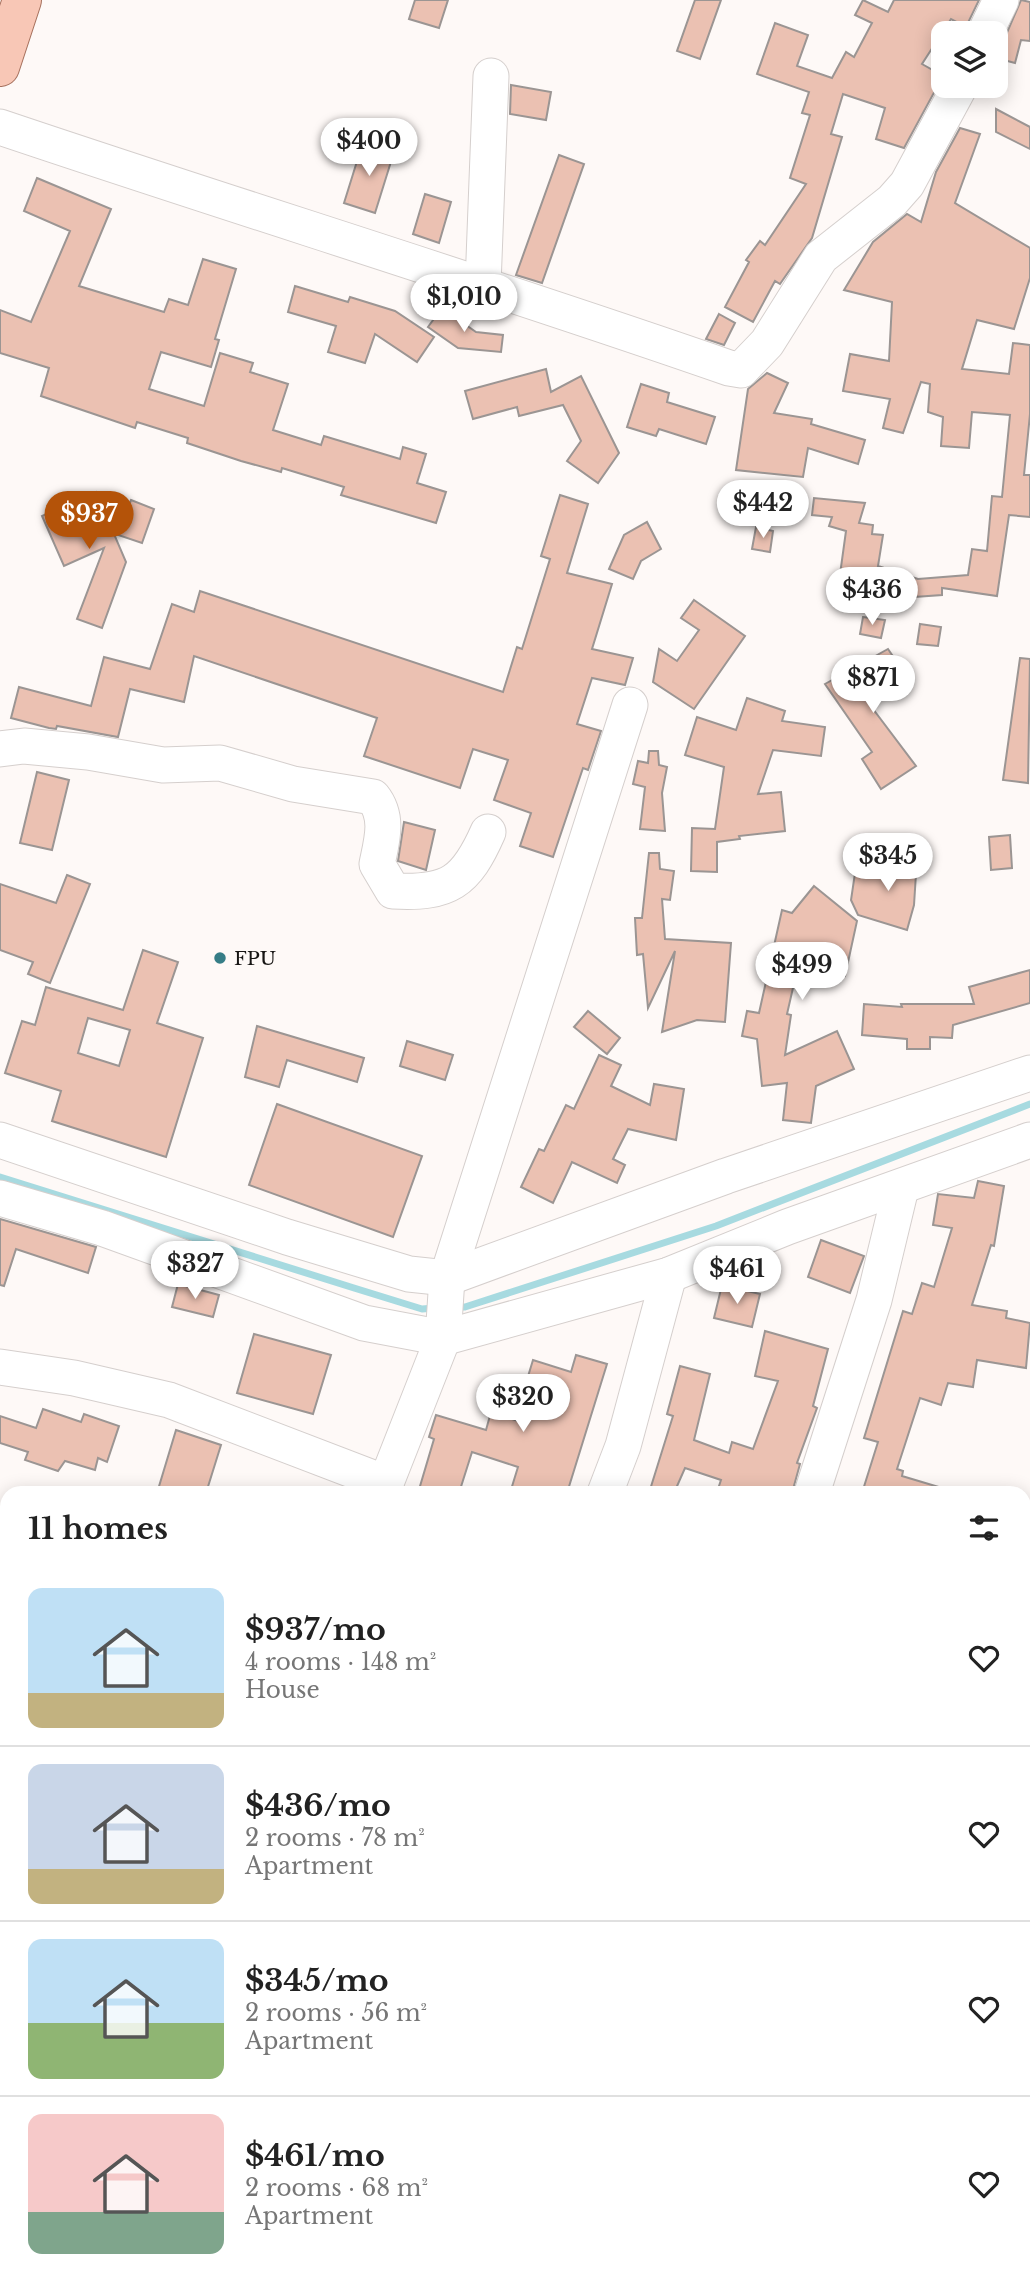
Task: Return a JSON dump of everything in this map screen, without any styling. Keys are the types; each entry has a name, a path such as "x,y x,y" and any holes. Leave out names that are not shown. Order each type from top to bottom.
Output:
{"main road":[{"path":"0,64 22,0"}],"street":[{"path":"991,21 1001,0"},
{"path":"483,285 491,76"},
{"path":"0,127 729,368 741,369 767,343 821,257 892,201 907,184 954,98"},
{"path":"385,1486 443,1338 447,1278 630,705"},
{"path":"0,748 24,746 88,751 163,765 220,763 293,784 373,797 382,809 383,834 377,864 393,891 423,893 450,885 473,866 488,832"},
{"path":"0,1140 287,1237 409,1274 447,1278 726,1176 1030,1073"},
{"path":"0,1198 102,1228 364,1323 443,1338 669,1275 788,1227 1030,1140"},
{"path":"814,1486 874,1300 901,1188"},
{"path":"608,1486 623,1446 669,1275"},
{"path":"0,1367 75,1378 169,1400 379,1486"}],"building":[{"path":"415,0 448,0 439,28 409,19"},
{"path":"695,0 721,0 700,59 677,51"},
{"path":"863,0 888,12 894,0 979,0 969,21 931,21 931,50 922,64 931,69 931,98 904,148 876,139 885,108 843,94 831,134 842,137 812,238 780,284 775,281 753,322 725,307 749,262 746,260 760,241 765,245 806,184 790,178 810,115 802,113 809,92 757,74 775,23 808,35 797,66 832,78 846,52 854,57 872,23 855,15"},
{"path":"1021,0 1030,2 1030,41 1021,40 1015,63 1008,61 1008,30"},
{"path":"511,85 551,92 546,120 510,114"},
{"path":"996,109 1030,127 1030,149 996,132"},
{"path":"960,128 980,134 955,203 1030,248 1030,278 1014,329 977,320 962,369 1009,374 1013,343 1030,345 1030,414 1024,475 1030,475 1030,517 1009,515 997,596 942,588 942,595 900,598 889,595 889,599 866,600 868,593 838,589 846,531 829,526 832,517 812,515 814,498 865,503 859,523 873,525 872,534 883,535 878,566 918,579 968,575 972,549 987,551 992,496 1002,497 1010,415 972,412 969,448 941,446 943,417 928,412 930,384 921,382 903,433 883,428 890,399 843,391 850,354 889,361 892,302 844,290 873,242 907,214 921,222 936,172"},
{"path":"363,142 394,152 375,213 344,203"},
{"path":"559,155 584,164 542,283 516,275"},
{"path":"37,178 111,209 79,286 164,312 169,299 188,305 203,259 236,269 215,339 219,340 211,367 161,352 149,389 204,406 220,353 253,363 250,372 288,384 273,430 321,445 324,436 400,459 403,447 426,454 417,483 446,492 436,523 341,495 344,487 282,468 281,472 241,461 187,443 188,438 137,422 135,428 41,396 49,368 0,353 0,310 31,322 70,231 24,211"},
{"path":"425,194 451,202 439,243 413,234"},
{"path":"295,286 348,302 350,297 395,311 434,337 417,362 375,334 365,363 328,352 336,326 288,312"},
{"path":"442,308 476,332 503,335 501,352 458,348 428,327"},
{"path":"719,314 735,323 724,345 706,339"},
{"path":"546,369 551,392 581,376 619,453 598,483 567,461 581,441 563,405 519,416 517,407 473,419 465,391"},
{"path":"767,373 788,383 774,413 812,419 811,424 865,440 858,464 808,448 803,477 736,470 748,389"},
{"path":"641,384 669,393 667,402 715,417 706,444 659,429 656,436 627,427"},
{"path":"96,492 126,562 102,628 77,619 104,548 64,566 42,516"},
{"path":"560,495 588,504 567,573 612,584 592,649 633,658 625,685 592,678 577,724 601,731 588,770 583,768 553,857 520,846 531,813 494,800 508,760 473,749 460,788 364,756 377,718 194,656 184,702 130,689 118,737 57,726 56,729 49,728 11,718 19,687 91,706 104,657 150,669 172,604 194,612 200,591 503,692 517,647 522,649 550,559 541,556"},
{"path":"131,500 154,509 142,543 118,535"},
{"path":"647,522 661,549 641,561 633,579 609,569 624,535"},
{"path":"756,527 773,531 770,552 752,549"},
{"path":"694,600 745,636 694,709 653,682 659,649 677,661 699,630 681,618"},
{"path":"863,617 885,620 881,638 860,634"},
{"path":"920,624 941,627 938,646 917,644"},
{"path":"888,649 905,674 867,701 916,766 881,789 862,759 872,752 825,684"},
{"path":"1020,658 1030,659 1028,783 1003,780"},
{"path":"747,698 785,711 782,721 825,727 821,756 773,750 758,794 781,792 785,831 739,836 740,839 717,842 717,872 691,871 692,828 715,829 724,767 685,755 697,717 736,730"},
{"path":"649,751 658,751 659,765 667,767 662,793 665,831 640,829 645,787 633,784 638,761 648,763"},
{"path":"37,772 69,780 52,850 20,843"},
{"path":"404,822 435,830 426,870 398,861"},
{"path":"1010,835 1012,868 991,870 989,837"},
{"path":"649,853 659,853 660,869 674,871 670,900 662,899 665,939 731,943 725,1022 697,1020 662,1032 675,951 648,1008 643,954 637,955 635,918 642,918"},
{"path":"890,856 917,858 914,905 907,930 858,915 851,900 855,873 888,877"},
{"path":"67,875 90,884 50,983 28,974 33,962 0,950 0,884 56,903"},
{"path":"814,886 857,921 845,976 798,966 787,1014 791,1015 785,1055 837,1031 854,1069 816,1086 811,1123 783,1120 787,1083 762,1086 757,1039 742,1036 747,1011 759,1013 782,910 792,913"},
{"path":"143,950 178,962 157,1023 203,1038 166,1157 52,1121 61,1091 5,1073 22,1021 35,1025 46,987 123,1010","holes":["88,1018 130,1030 119,1066 78,1053"]},
{"path":"1030,970 1030,1003 953,1025 952,1038 930,1037 930,1049 907,1049 907,1039 862,1035 864,1004 902,1007 901,1004 974,1004 969,987"},
{"path":"588,1011 620,1038 607,1054 574,1027"},
{"path":"257,1026 364,1058 357,1082 287,1060 279,1087 245,1077"},
{"path":"407,1041 453,1055 445,1080 400,1066"},
{"path":"599,1055 621,1065 611,1086 650,1105 654,1084 684,1089 676,1140 628,1129 613,1159 625,1165 617,1183 572,1162 553,1203 521,1187 539,1149 544,1151 566,1105 574,1109"},
{"path":"277,1104 422,1156 393,1237 249,1185"},
{"path":"978,1181 1004,1186 994,1246 991,1245 972,1305 1007,1311 1006,1318 1030,1323 1026,1368 977,1360 973,1387 948,1383 941,1405 920,1398 897,1469 903,1471 902,1476 935,1486 864,1486 878,1442 864,1438 903,1311 912,1314 922,1283 934,1287 952,1228 933,1225 938,1194 974,1198"},
{"path":"0,1219 96,1247 88,1273 16,1249 4,1286 0,1285"},
{"path":"821,1240 864,1256 850,1293 808,1277"},
{"path":"178,1284 219,1295 213,1317 172,1307"},
{"path":"722,1285 760,1294 752,1327 714,1318"},
{"path":"765,1331 828,1349 813,1406 817,1408 797,1463 800,1464 794,1486 719,1486 721,1480 685,1468 677,1486 651,1486 673,1416 667,1414 680,1366 710,1374 694,1440 729,1453 732,1442 753,1449 778,1381 755,1376"},
{"path":"254,1334 331,1355 313,1414 237,1393"},
{"path":"576,1355 607,1364 569,1486 512,1486 518,1467 472,1452 461,1486 420,1486 434,1439 429,1437 436,1415 486,1430 491,1412 524,1423 536,1386 526,1383 533,1360 571,1372"},
{"path":"43,1409 81,1422 84,1414 119,1426 107,1462 98,1458 95,1470 65,1461 58,1471 25,1460 28,1452 0,1443 0,1416 36,1428"},
{"path":"176,1430 221,1445 208,1486 159,1486"}],"waterway":[{"path":"454,1307 465,1307 716,1226 1030,1104"},
{"path":"0,1177 422,1309 435,1308"}],"place":[{"name":"FPU","path":"220,958"}]}
